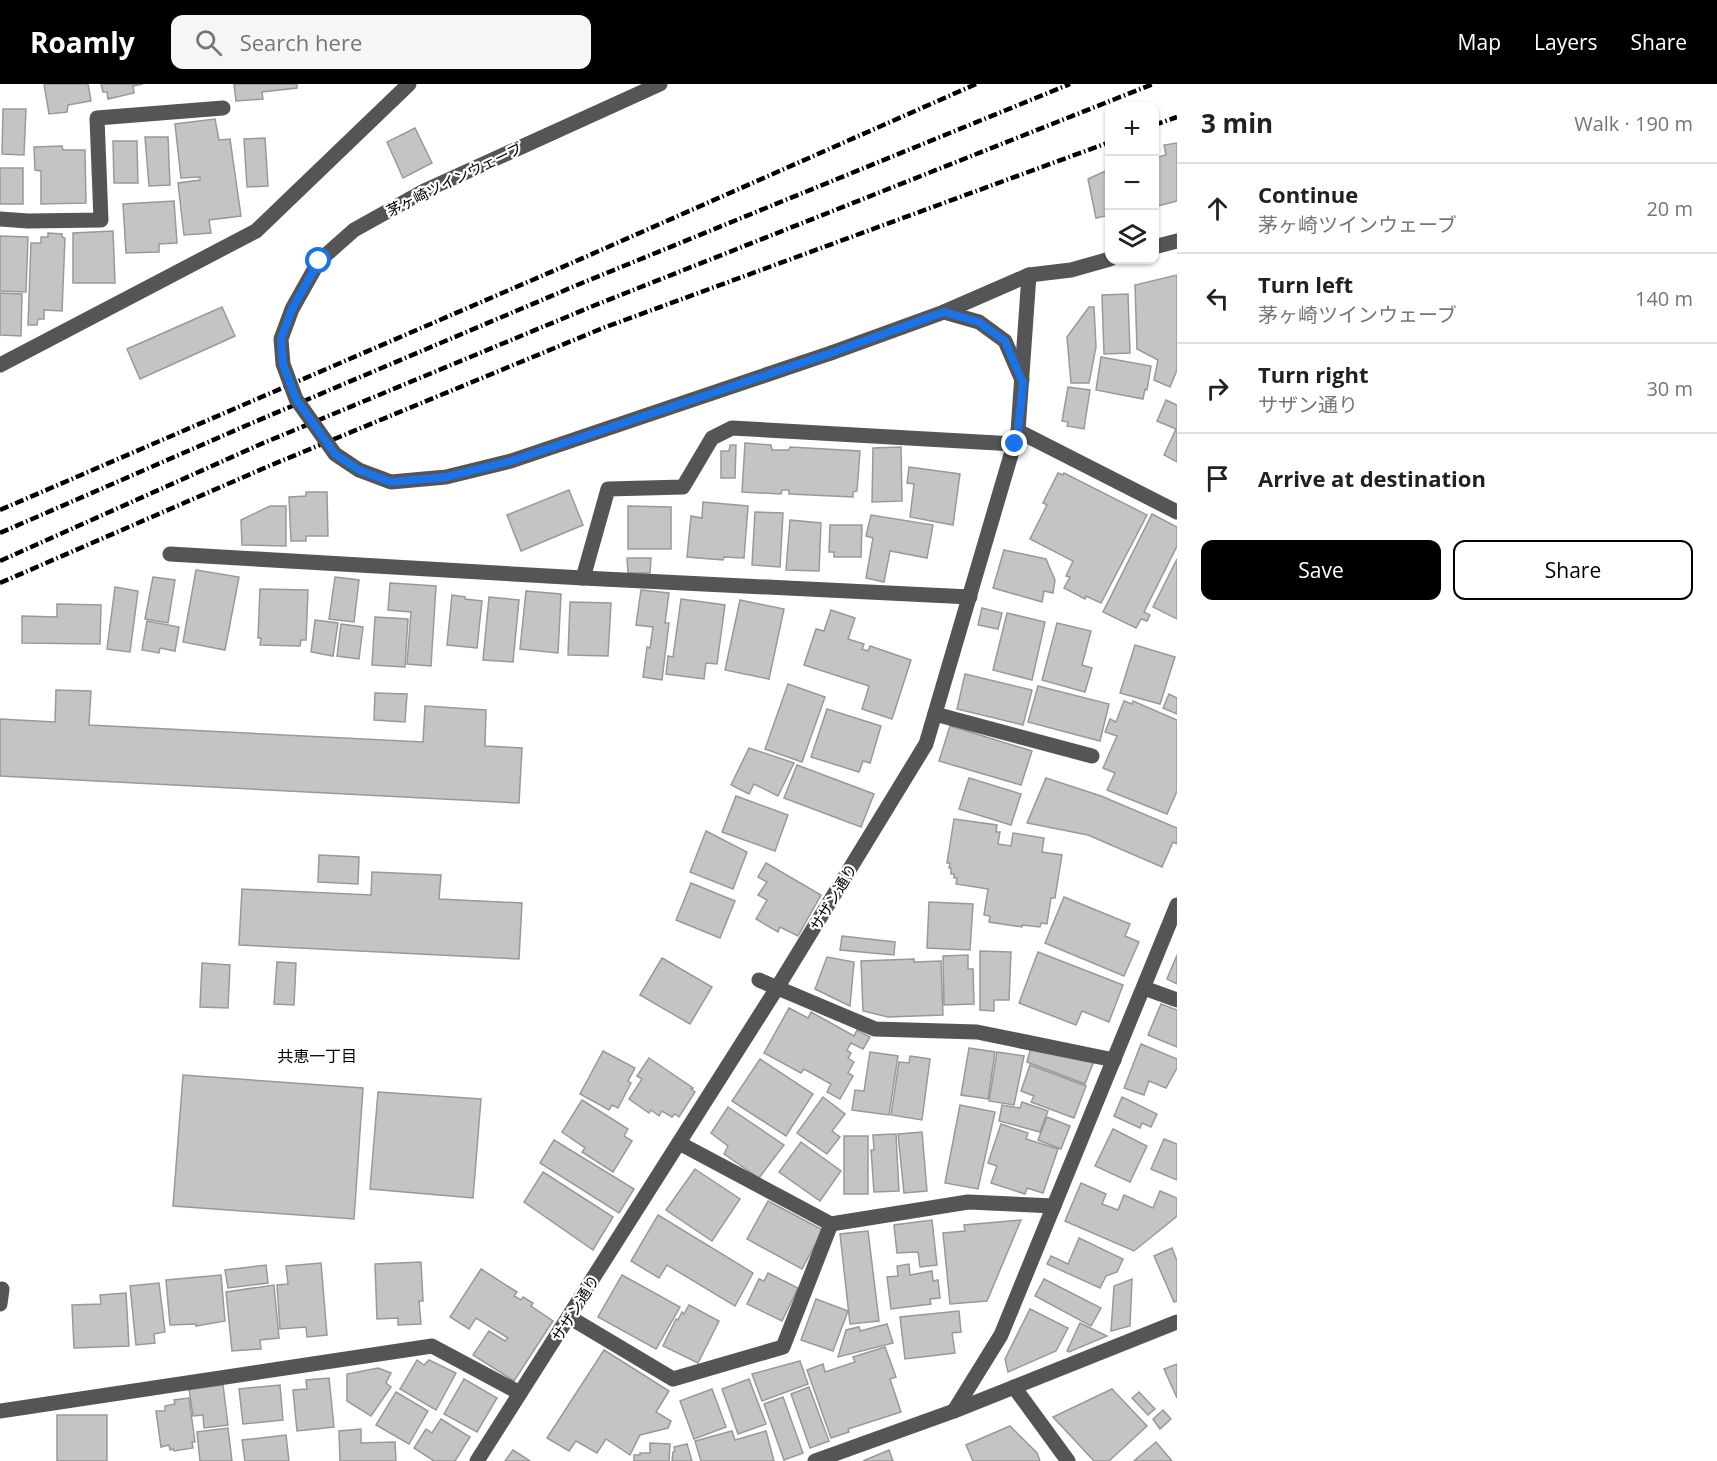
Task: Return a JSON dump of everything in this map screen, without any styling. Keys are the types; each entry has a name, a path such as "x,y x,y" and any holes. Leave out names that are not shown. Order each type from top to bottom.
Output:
{"street":[{"path":"0,365 256,231 409,84"},
{"name":"茅ヶ崎ツインウェーブ","path":"660,84 424,190 354,230 319,261 292,309 281,339 283,364 296,399 335,454 359,470 391,482 446,477 511,461 831,353 944,312 1029,275 1071,270 1105,260"},
{"path":"0,219 28,221 101,219 97,118 223,108"},
{"path":"1159,246 1177,241"},
{"path":"1023,383 1029,275"},
{"name":"サザン通り","path":"477,1461 777,988 926,744 1016,437 1023,383 1005,341 979,322 944,312"},
{"path":"583,579 608,489 683,487 712,438 732,428 1016,437 1177,512"},
{"path":"170,554 583,579 970,597"},
{"path":"935,714 1092,756"},
{"path":"954,1411 1001,1335 1177,905"},
{"path":"759,980 875,1029 977,1032 1114,1060"},
{"path":"1144,988 1177,1000"},
{"path":"679,1143 831,1224 968,1202 1053,1206"},
{"path":"569,1317 673,1379 783,1347 831,1224"},
{"path":"815,1461 1014,1388 1177,1322"},
{"path":"0,1411 432,1346 520,1393"},
{"path":"1014,1388 1068,1461"}],"building":[{"path":"44,84 88,84 91,101 68,105 67,112 49,114"},
{"path":"101,84 143,84 133,86 134,93 108,99 107,92 103,92"},
{"path":"234,84 297,84 297,88 262,92 263,99 236,101"},
{"path":"3,109 26,109 24,155 2,154"},
{"path":"215,119 219,140 230,139 241,216 209,220 211,233 184,235 178,183 200,180 200,177 181,178 175,124"},
{"path":"415,128 432,163 403,178 387,142"},
{"path":"145,137 168,137 170,185 149,186"},
{"path":"265,138 268,186 247,187 244,139"},
{"path":"113,141 137,141 138,183 114,183"},
{"path":"1177,143 1177,201 1159,206 1159,157 1166,155 1164,145"},
{"path":"62,146 63,150 85,150 86,203 41,204 41,171 35,170 34,147"},
{"path":"0,168 23,168 23,204 0,204"},
{"path":"1105,171 1105,216 1096,218 1088,179"},
{"path":"174,201 177,243 159,244 159,252 126,253 123,204"},
{"path":"113,231 115,283 73,283 73,233"},
{"path":"48,233 62,234 65,238 62,311 44,310 44,319 38,319 37,325 28,325 31,243 41,243 41,237 48,237"},
{"path":"0,236 28,237 26,292 0,291"},
{"path":"1177,275 1177,370 1170,387 1154,380 1158,360 1137,349 1135,285"},
{"path":"0,293 22,294 21,336 0,335"},
{"path":"1128,294 1130,353 1104,354 1102,295"},
{"path":"222,307 235,336 140,379 127,349"},
{"path":"1089,307 1094,307 1096,347 1089,383 1071,383 1067,337"},
{"path":"1101,357 1151,366 1143,399 1096,390"},
{"path":"1068,387 1090,390 1084,429 1067,426 1068,422 1062,421"},
{"path":"1166,400 1177,405 1177,462 1164,455 1176,429 1157,421"},
{"path":"745,443 771,445 772,450 789,450 790,447 860,451 857,491 853,492 853,497 789,494 789,490 782,490 781,494 742,492"},
{"path":"730,445 736,445 735,478 721,478 721,451 729,451"},
{"path":"901,447 902,501 872,502 873,448"},
{"path":"909,467 960,474 953,525 910,517 914,484 907,483"},
{"path":"1058,473 1063,475 1064,473 1147,515 1101,603 1086,596 1085,599 1064,588 1070,577 1066,576 1073,561 1030,539 1047,505 1043,503"},
{"path":"569,490 583,525 521,551 507,515"},
{"path":"306,492 327,492 328,536 306,536 306,541 291,541 289,497 306,496"},
{"path":"703,502 748,506 744,558 724,557 723,560 687,557 691,516 702,518"},
{"path":"270,506 286,506 286,546 242,545 241,520"},
{"path":"628,506 671,507 671,549 628,549"},
{"path":"755,512 783,513 780,567 752,565"},
{"path":"1152,514 1177,527 1177,546 1144,612 1150,615 1147,621 1141,619 1136,628 1103,612"},
{"path":"871,515 933,525 927,558 890,551 884,582 866,578 873,538 866,536"},
{"path":"790,520 821,523 819,571 786,570"},
{"path":"830,525 862,525 861,557 834,557 834,552 829,552"},
{"path":"1004,550 1046,559 1055,580 1053,593 1044,591 1042,602 993,588"},
{"path":"627,558 651,558 650,573 628,573"},
{"path":"1177,559 1177,619 1153,607"},
{"path":"196,570 239,577 225,650 183,642"},
{"path":"153,577 175,580 168,623 145,619"},
{"path":"335,577 359,580 354,622 329,619"},
{"path":"390,583 436,586 431,666 407,664 411,612 388,610"},
{"path":"115,587 138,591 130,652 107,649"},
{"path":"260,589 308,590 306,640 301,640 300,646 260,645 261,638 258,638"},
{"path":"641,590 669,593 665,623 669,623 662,680 643,677 647,647 650,648 653,627 636,625"},
{"path":"526,591 561,594 558,653 520,649"},
{"path":"452,595 482,601 477,648 447,645"},
{"path":"489,597 519,600 513,662 483,660"},
{"path":"681,599 725,605 717,664 706,663 704,679 666,674 668,656 673,657"},
{"path":"740,600 784,609 769,679 725,670"},
{"path":"570,602 611,603 608,656 568,655"},
{"path":"57,604 101,605 100,644 22,643 22,616 57,617"},
{"path":"982,608 1002,613 998,629 978,625"},
{"path":"831,610 855,618 848,639 864,644 862,649 868,651 870,646 911,660 892,719 862,709 869,686 804,665 816,629 824,631"},
{"path":"1007,613 1045,622 1032,680 993,670"},
{"path":"375,617 408,619 405,667 372,665"},
{"path":"315,620 338,623 333,656 311,652"},
{"path":"147,621 179,627 175,651 160,648 159,653 142,650"},
{"path":"1057,623 1091,631 1082,665 1092,668 1085,692 1042,680"},
{"path":"341,624 363,627 359,659 337,656"},
{"path":"1135,645 1175,657 1160,704 1120,693"},
{"path":"965,674 1032,690 1023,725 957,709"},
{"path":"788,684 825,697 802,762 765,749"},
{"path":"1038,686 1109,704 1100,741 1028,722"},
{"path":"56,690 91,691 89,725 423,742 425,706 486,710 485,746 522,748 519,803 0,776 0,719 55,722"},
{"path":"375,693 407,694 405,722 374,720"},
{"path":"1169,694 1177,698 1177,714 1163,708"},
{"path":"1124,701 1132,704 1133,701 1177,720 1177,791 1167,814 1107,790 1115,773 1103,768 1117,736 1105,732 1110,719 1116,722"},
{"path":"827,709 881,726 870,763 863,761 859,772 811,757"},
{"path":"950,726 1032,751 1021,785 939,761"},
{"path":"749,748 794,763 778,796 754,784 749,794 731,785"},
{"path":"797,765 874,794 861,827 784,798"},
{"path":"969,778 1021,794 1011,825 959,809"},
{"path":"1046,778 1101,796 1177,828 1177,844 1173,842 1162,867 1088,835 1027,823"},
{"path":"736,796 788,815 775,851 722,832"},
{"path":"954,819 997,825 996,832 1000,832 998,844 1011,846 1013,833 1044,838 1042,852 1062,855 1055,898 1051,898 1047,924 1041,923 1040,927 1022,925 1022,927 989,922 990,916 984,915 988,889 956,884 957,878 951,874 950,863 947,863"},
{"path":"706,831 747,852 733,889 690,872"},
{"path":"319,855 359,857 358,884 318,882"},
{"path":"766,863 821,895 798,936 780,927 778,932 756,919 767,900 758,895 767,882 758,877"},
{"path":"372,872 441,875 439,899 522,903 519,959 239,945 242,889 371,895"},
{"path":"691,883 735,901 720,938 676,920"},
{"path":"1064,897 1130,924 1125,936 1139,942 1124,976 1045,943"},
{"path":"929,902 973,904 970,950 927,948"},
{"path":"842,936 895,942 894,955 840,950"},
{"path":"980,951 1011,952 1009,1000 994,1000 994,1011 980,1010"},
{"path":"1038,952 1123,985 1109,1022 1082,1011 1076,1025 1019,1003"},
{"path":"968,955 968,969 973,969 974,1004 944,1005 943,956"},
{"path":"1177,955 1177,984 1167,979"},
{"path":"827,957 854,962 850,1006 815,989"},
{"path":"662,958 712,987 690,1024 640,995"},
{"path":"914,959 914,962 941,961 943,1015 888,1017 863,1011 861,961"},
{"path":"277,962 296,963 294,1005 274,1004"},
{"path":"202,963 230,965 228,1008 200,1007"},
{"path":"1161,1004 1177,1010 1177,1047 1148,1035"},
{"path":"789,1008 808,1018 811,1012 854,1036 857,1030 870,1037 863,1049 851,1043 847,1050 851,1053 848,1058 854,1062 848,1073 853,1076 840,1099 827,1092 831,1084 804,1069 801,1073 764,1053"},
{"path":"1141,1044 1177,1059 1177,1068 1166,1088 1149,1081 1144,1095 1124,1088"},
{"path":"1031,1047 1094,1061 1085,1084 1027,1062"},
{"path":"969,1048 995,1052 988,1099 961,1095"},
{"path":"603,1051 635,1068 628,1081 631,1083 618,1108 612,1105 609,1110 580,1094"},
{"path":"870,1052 898,1056 889,1115 852,1110 855,1090 864,1091"},
{"path":"997,1052 1024,1056 1014,1105 989,1101"},
{"path":"910,1056 930,1059 922,1120 891,1115 899,1062 909,1063"},
{"path":"649,1058 693,1088 691,1089 695,1092 679,1117 675,1114 672,1117 662,1111 659,1116 651,1110 649,1113 629,1099 642,1079 637,1076"},
{"path":"760,1059 813,1094 786,1136 732,1101"},
{"path":"1030,1065 1086,1086 1074,1118 1031,1102 1034,1096 1021,1091"},
{"path":"183,1075 363,1088 354,1219 173,1206"},
{"path":"378,1092 481,1099 473,1198 370,1189"},
{"path":"823,1097 845,1114 832,1131 840,1137 827,1154 797,1133"},
{"path":"1122,1097 1157,1114 1151,1127 1142,1123 1140,1128 1114,1116"},
{"path":"582,1100 628,1129 624,1136 632,1141 613,1172 582,1152 585,1148 562,1132"},
{"path":"1022,1102 1048,1111 1040,1132 999,1121 1002,1105 1020,1108"},
{"path":"960,1105 995,1112 978,1189 945,1183"},
{"path":"728,1107 784,1145 759,1178 724,1154 728,1146 711,1133"},
{"path":"1047,1117 1070,1126 1061,1149 1038,1140"},
{"path":"1001,1124 1028,1133 1026,1139 1058,1149 1043,1193 1027,1188 1025,1194 991,1183 997,1166 988,1163"},
{"path":"1113,1129 1147,1146 1130,1182 1095,1166"},
{"path":"922,1132 927,1191 904,1193 898,1134"},
{"path":"896,1134 899,1191 874,1192 871,1150 874,1150 873,1135"},
{"path":"844,1136 868,1136 868,1194 844,1194"},
{"path":"1164,1139 1177,1144 1177,1180 1151,1169"},
{"path":"554,1140 634,1189 619,1213 540,1163"},
{"path":"801,1142 841,1171 820,1201 779,1172"},
{"path":"695,1169 740,1199 712,1241 666,1210"},
{"path":"543,1172 613,1217 593,1250 524,1202"},
{"path":"1081,1183 1106,1194 1102,1204 1118,1210 1124,1195 1153,1208 1160,1191 1177,1198 1176,1217 1134,1251 1065,1221"},
{"path":"768,1201 823,1230 802,1269 747,1239"},
{"path":"658,1215 753,1273 735,1306 667,1265 659,1278 631,1261"},
{"path":"932,1220 937,1265 920,1267 918,1252 897,1253 894,1225"},
{"path":"1021,1220 987,1301 950,1304 943,1233 965,1231 964,1225"},
{"path":"868,1231 879,1321 850,1324 840,1234"},
{"path":"1079,1238 1123,1259 1117,1272 1106,1276 1100,1288 1047,1264 1051,1256 1068,1264"},
{"path":"1172,1248 1177,1261 1177,1301 1174,1302 1154,1256"},
{"path":"421,1262 423,1301 419,1301 421,1324 398,1325 398,1318 377,1319 375,1264"},
{"path":"321,1263 327,1335 307,1337 306,1327 280,1329 277,1285 288,1284 286,1266"},
{"path":"909,1264 910,1275 932,1271 933,1281 938,1280 940,1298 930,1299 931,1304 891,1309 887,1277 898,1276 897,1266"},
{"path":"266,1265 268,1283 228,1288 225,1270"},
{"path":"481,1269 517,1292 514,1296 521,1300 523,1297 533,1303 531,1306 553,1321 514,1381 473,1355 489,1331 505,1341 508,1338 476,1318 469,1329 450,1317"},
{"path":"768,1273 798,1288 782,1321 747,1304 759,1279 764,1281"},
{"path":"221,1275 225,1321 196,1326 196,1324 170,1325 166,1280"},
{"path":"622,1275 680,1307 656,1349 598,1317"},
{"path":"1044,1279 1101,1308 1091,1326 1035,1296"},
{"path":"1132,1279 1130,1326 1111,1331 1114,1286"},
{"path":"159,1283 165,1332 154,1334 155,1343 136,1345 130,1286"},
{"path":"274,1285 279,1338 260,1340 261,1349 232,1351 226,1292"},
{"path":"126,1293 129,1346 74,1348 72,1305 101,1304 100,1295"},
{"path":"816,1299 848,1311 833,1351 801,1340"},
{"path":"689,1305 719,1321 698,1363 663,1346 676,1319 678,1320 682,1312 684,1314"},
{"path":"1030,1309 1068,1328 1056,1351 1008,1372 1005,1359"},
{"path":"959,1311 961,1332 952,1333 955,1353 905,1359 900,1317"},
{"path":"1080,1323 1107,1336 1069,1352 1067,1351"},
{"path":"887,1324 893,1343 838,1357 846,1330 859,1327 860,1331"},
{"path":"885,1347 896,1377 890,1379 901,1412 848,1429 849,1432 831,1438 807,1370 823,1364 825,1372 855,1362 853,1357"},
{"path":"604,1350 669,1391 656,1412 671,1421 668,1428 640,1435 630,1455 606,1439 597,1453 576,1441 569,1451 547,1438"},
{"path":"417,1360 424,1365 429,1360 456,1373 436,1410 400,1389"},
{"path":"800,1361 808,1384 762,1401 752,1374"},
{"path":"1177,1364 1177,1398 1164,1369"},
{"path":"378,1368 391,1373 386,1383 391,1387 371,1416 347,1401 347,1374"},
{"path":"329,1378 334,1427 297,1431 293,1390 307,1389 306,1380"},
{"path":"464,1379 497,1398 477,1432 444,1414"},
{"path":"749,1379 766,1424 738,1434 722,1389"},
{"path":"223,1385 228,1425 204,1428 203,1415 193,1416 189,1389"},
{"path":"280,1385 283,1420 243,1424 239,1389"},
{"path":"809,1387 829,1441 810,1448 791,1394"},
{"path":"712,1389 726,1427 694,1439 680,1401"},
{"path":"1112,1389 1147,1426 1109,1461 1094,1461 1053,1417"},
{"path":"396,1392 428,1411 409,1444 376,1425"},
{"path":"1139,1392 1155,1409 1148,1415 1132,1398"},
{"path":"783,1397 803,1453 784,1460 764,1404"},
{"path":"189,1398 195,1442 192,1442 193,1448 174,1451 170,1450 169,1445 161,1447 156,1411 165,1411 165,1406 175,1404 174,1400"},
{"path":"1163,1410 1171,1419 1160,1429 1153,1419"},
{"path":"57,1415 107,1415 107,1461 57,1461"},
{"path":"441,1419 470,1437 455,1461 434,1461 414,1448 426,1429 432,1433"},
{"path":"1010,1426 1037,1453 1040,1461 973,1461 966,1445"},
{"path":"228,1428 232,1461 200,1461 197,1432"},
{"path":"361,1429 361,1443 395,1442 396,1461 340,1461 339,1431"},
{"path":"732,1431 735,1440 766,1431 774,1461 701,1461 695,1441"},
{"path":"286,1435 289,1461 245,1461 242,1440"},
{"path":"1156,1442 1172,1461 1134,1461"},
{"path":"650,1443 670,1444 669,1461 634,1461 634,1455 650,1453"},
{"path":"687,1444 692,1461 672,1461 674,1447"},
{"path":"513,1450 530,1461 505,1461"},
{"path":"889,1450 893,1461 863,1461"}],"railway":[{"path":"0,510 574,262 976,84"},
{"path":"0,533 582,283 1070,84"},
{"path":"0,561 261,444 593,306 1153,84"},
{"path":"1159,123 1177,117"},
{"path":"0,583 269,466 603,328 1105,144"}],"district":[{"name":"共恵一丁目","path":"317,1056"}],"route":[{"path":"319,261 292,309 281,339 283,364 296,399 312,425 335,454 359,470 391,482 446,477 511,461 831,353 944,312 979,322 1005,341 1023,383 1015,444"}]}
